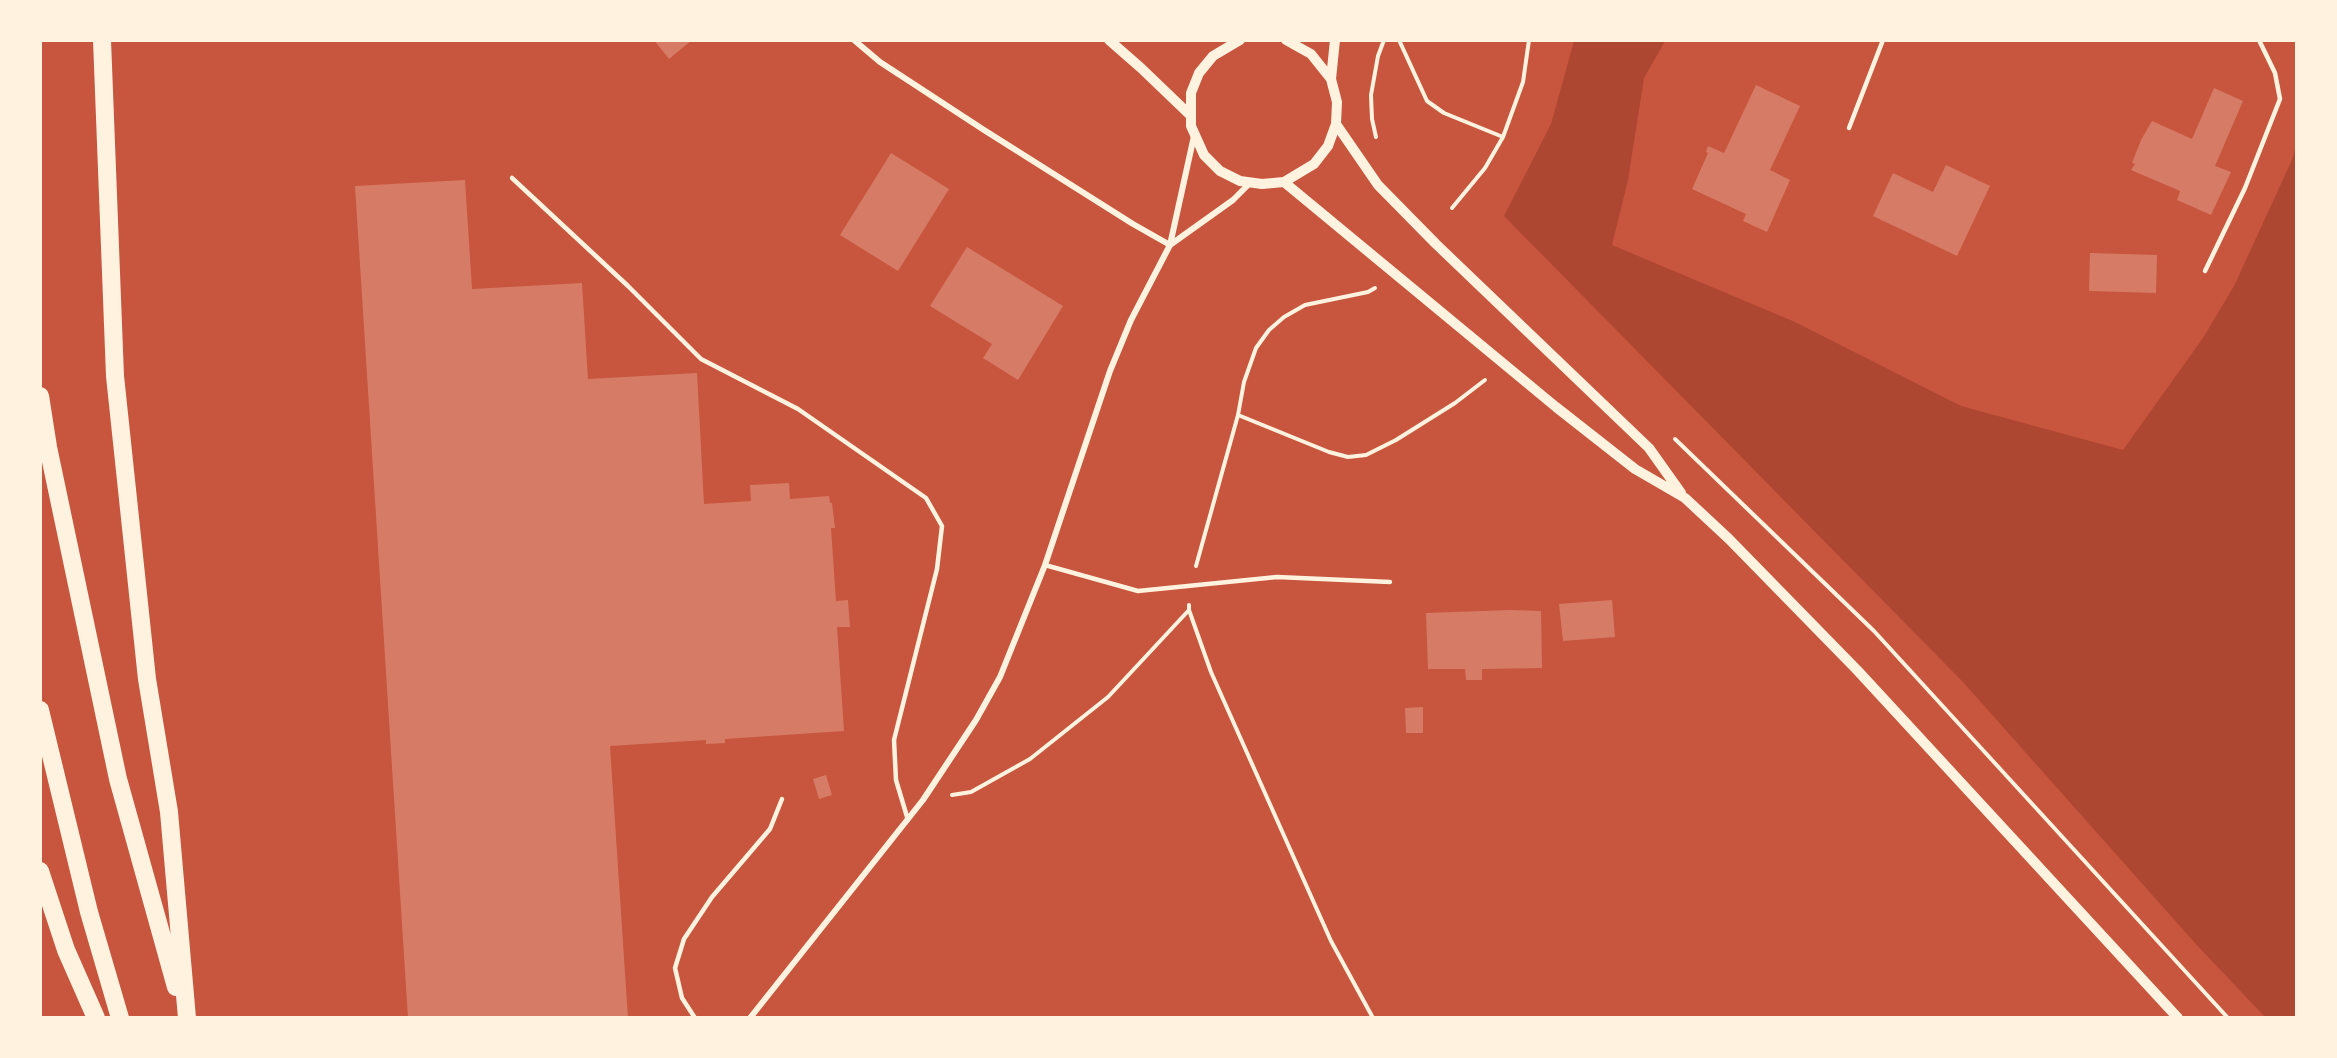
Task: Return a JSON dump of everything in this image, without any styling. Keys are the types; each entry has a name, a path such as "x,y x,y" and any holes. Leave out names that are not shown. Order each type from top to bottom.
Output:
{"highway":[{"path":"102,40 115,376 147,679 168,812 186,1017"},
{"path":"40,396 48,447 118,779 186,1017"},
{"path":"40,710 89,912 120,1017"},
{"path":"40,871 66,950 96,1017"}],"street":[{"path":"854,40 880,62 984,130 1132,224 1170,245"},
{"path":"1108,40 1190,115"},
{"path":"1219,40 1236,42"},
{"path":"1236,42 1213,56 1199,73 1191,93 1190,115 1194,136 1204,156 1220,171 1230,177 1251,183 1273,184 1284,182 1304,172 1322,156 1336,124 1337,102 1330,80 1311,54 1286,40"},
{"path":"1330,80 1335,40"},
{"path":"1336,124 1378,185 1444,252 1649,448 1685,498 1729,539 1858,671 2178,1017"},
{"path":"750,1017 923,800 976,720 1000,677 1025,621 1110,371 1131,320 1170,245 1194,136"},
{"path":"1284,182 1565,414 1635,469 1685,498"},
{"path":"1170,245 1233,200 1251,183"}],"lane":[{"path":"1849,128 1883,40"},
{"path":"2205,272 2245,189 2280,99 2276,73 2259,40"},
{"path":"512,178 701,358 798,409 926,498 942,526 937,569 894,740 896,780 908,820"},
{"path":"1045,565 1138,591 1277,577 1390,582"},
{"path":"695,1017 682,998 675,968 684,939 712,897 770,829 782,799"}],"path":[{"path":"1378,145 1372,119 1371,96 1378,56 1384,40"},
{"path":"1399,40 1427,101 1444,113 1503,137"},
{"path":"1452,208 1485,168 1503,137 1522,82 1529,40"},
{"path":"1373,1017 1331,941 1211,672 1189,610 1190,585 1256,348 1269,330 1284,317 1305,305 1368,292 1384,282"},
{"path":"1238,415 1329,452 1348,457 1366,455 1396,440 1445,409 1484,379 1492,383"},
{"path":"1668,432 1874,632 2228,1017"},
{"path":"923,800 971,792 1030,759 1108,697 1189,610"}],"shaded area":[{"path":"1574,41 1665,41 1644,78 1628,180 1612,245 1795,322 1961,406 2123,450 2203,338 2234,286 2292,160 2296,146 2296,1017 2265,1017 2194,942 1963,682 1504,216 1551,124"}],"building":[{"path":"654,40 692,40 669,59"},
{"path":"1756,85 1800,106 1770,170 1790,180 1767,232 1743,221 1746,214 1692,189 1708,153 1706,152 1708,146 1724,153"},
{"path":"2214,88 2243,101 2215,166 2231,172 2211,215 2177,200 2180,191 2131,170 2135,164 2132,163 2141,140 2152,121 2192,139"},
{"path":"891,153 949,189 898,271 840,235"},
{"path":"1946,165 1990,186 1957,256 1873,216 1893,173 1933,192"},
{"path":"465,180 472,289 582,283 588,379 697,373 704,504 751,501 750,485 789,483 790,499 829,496 830,503 832,503 835,528 831,528 836,601 848,600 850,627 837,627 844,731 725,739 725,743 706,744 706,740 610,746 628,1018 408,1018 355,186"},
{"path":"967,247 1063,306 1018,380 983,358 992,344 930,306"},
{"path":"2090,253 2157,255 2156,293 2089,291"},
{"path":"1612,600 1615,637 1563,641 1559,604"},
{"path":"1541,611 1542,668 1482,669 1482,680 1466,680 1465,669 1428,669 1426,613"},
{"path":"1423,707 1423,733 1406,733 1405,708"},
{"path":"826,775 832,795 819,799 813,779"}]}
